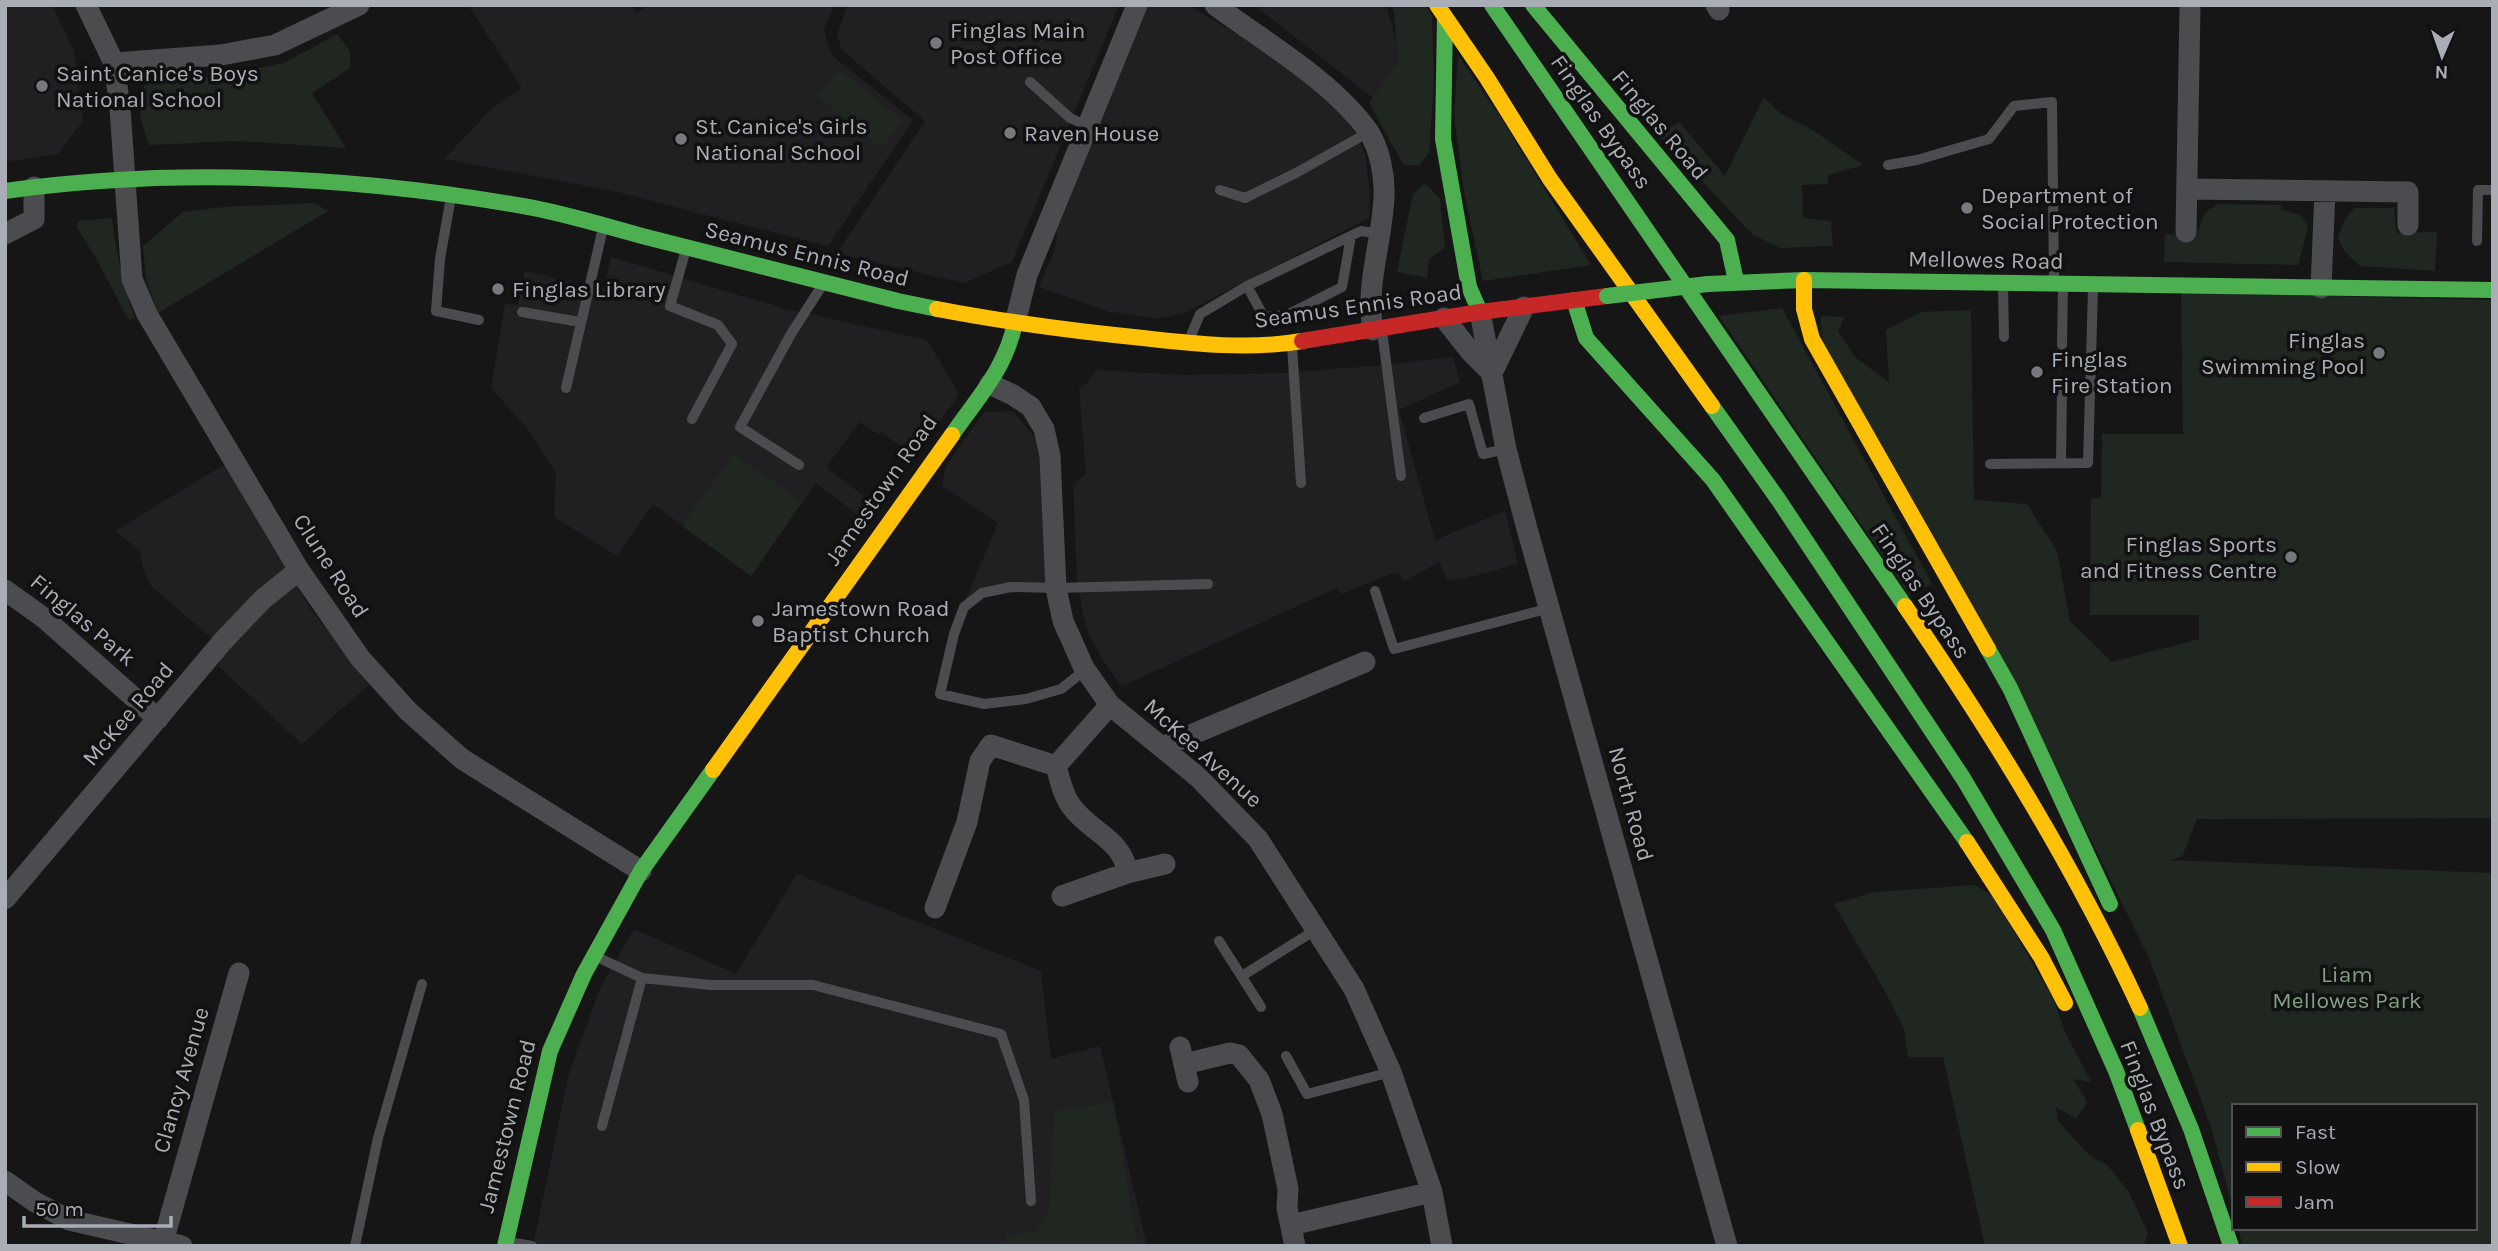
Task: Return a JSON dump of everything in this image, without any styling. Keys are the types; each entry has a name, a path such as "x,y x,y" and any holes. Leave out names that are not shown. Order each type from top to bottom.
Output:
{"main road":[{"name":"Finglas Bypass","path":"1492,5 1940,659 2029,795 2096,915 2161,1055 2213,1185 2231,1246"},
{"name":"Finglas Road","path":"1532,5 1727,240 1736,281"},
{"name":"Finglas Bypass","path":"1441,11 1487,78 1550,179 1778,499 1963,778 2053,930 2116,1071 2180,1246"},
{"path":"1441,11 1443,139 1469,287 1480,312"},
{"name":"Seamus Ennis Road","path":"5,191 125,182 277,177 452,194 526,206 898,301 1059,330 1188,343 1292,343 1480,312"},
{"name":"Mellowes Road","path":"1480,312 1736,281 1804,279 2493,290"},
{"path":"1804,279 1804,309 1812,340 2010,688 2119,924"},
{"path":"1574,300 1586,338 1713,480 1946,809 2041,957 2111,1089 2174,1246"},
{"name":"Jamestown Road","path":"506,1243 550,1051 594,956 641,871 973,404 990,384 1010,346 1015,323"},
{"path":"2141,973 2194,1107 2232,1222"}],"street":[{"path":"86,5 114,63 220,55 275,45 359,5"},
{"name":"Jamestown Road","path":"1015,323 1027,275 1137,5"},
{"path":"1215,5 1344,102 1369,132 1380,160 1384,180 1380,234 1370,290 1378,329"},
{"path":"2186,232 2190,5"},
{"name":"Clune Road","path":"114,63 132,279 147,314 299,570 360,658 408,711 462,760 641,871"},
{"path":"5,234 34,219 34,187"},
{"path":"2187,189 2408,192 2408,225"},
{"path":"2321,288 2325,191"},
{"path":"1444,318 1492,373 1524,307"},
{"name":"North Road","path":"1480,312 1506,449 1727,1246"},
{"name":"McKee Avenue","path":"990,384 1031,407 1044,429 1050,456 1056,588 1063,621 1085,670 1110,705 1198,777 1258,839 1317,929 1354,989 1391,1072 1432,1192 1442,1246"},
{"name":"McKee Road","path":"5,900 223,641 255,608 299,570"},
{"name":"Finglas Park","path":"5,590 44,618 158,719"},
{"path":"1162,747 1365,662"},
{"path":"1056,766 1110,705"},
{"path":"935,908 967,822 980,761 991,745 1056,766"},
{"path":"1056,766 1065,796 1072,808 1116,846 1126,860 1127,873"},
{"path":"1062,896 1127,873 1165,864"},
{"name":"Clancy Avenue","path":"5,1181 35,1202 69,1220 127,1241 172,1244 239,972"},
{"path":"1184,1064 1230,1053 1239,1055 1259,1080 1272,1114 1288,1189 1287,1208 1293,1236 1432,1192"}],"lane":[{"path":"1030,82 1070,118 1088,126"},
{"path":"1888,165 1917,160 1989,139 2014,106 2052,102 2062,345"},
{"path":"1220,190 1245,198 1369,132"},
{"path":"2477,242 2478,190 2493,190"},
{"path":"452,194 440,259 436,311 479,320"},
{"path":"566,388 603,226"},
{"path":"1188,343 1200,314 1248,286 1361,231 1380,234"},
{"path":"1248,286 1264,317 1287,315 1342,286 1351,236"},
{"path":"687,247 670,306 718,325 732,344 692,419"},
{"path":"799,465 740,427 791,334 824,282"},
{"path":"2003,284 2004,337"},
{"path":"1990,464 2088,463 2093,285"},
{"path":"522,312 580,323"},
{"path":"1378,329 1401,476"},
{"path":"1292,343 1301,484"},
{"path":"2061,463 2062,388"},
{"path":"1424,418 1469,404 1483,454 1506,449"},
{"path":"1085,670 1061,689 1026,699 984,704 940,694 954,634 964,607 982,593 1011,587 1208,584"},
{"path":"1376,591 1394,649 1550,608"},
{"path":"1241,976 1317,929"},
{"path":"1219,941 1261,1007"},
{"path":"594,956 642,978 711,985 813,985 1001,1034 1024,1100 1031,1202"},
{"path":"602,1126 642,978"},
{"path":"355,1246 378,1138 422,984"},
{"path":"1286,1056 1307,1094 1391,1072"},
{"path":"506,1243 532,1246"}],"shaded area":[{"name":"Saint Canice's Boys National School","path":"5,5 52,5 74,51 83,121 58,154 5,162"},
{"name":"St. Canice's Girls National School","path":"468,5 631,5 636,13 649,5 835,5 824,29 834,57 913,120 828,246 613,191 444,159 492,108 522,88"},
{"path":"847,5 1119,5 1012,262 964,283 837,253 925,121 842,50 837,36"},
{"path":"1143,5 1188,5 1255,45 1336,105 1365,154 1370,195 1369,218 1184,313 1158,319 1110,312 1039,287 1056,246 1057,231"},
{"path":"1254,5 1386,5 1402,62 1374,99"},
{"path":"611,257 786,309 927,340 959,394 915,456 881,432 879,435 860,422 826,467 878,507 867,522 816,483 751,576 653,504 617,556 554,517 556,473 526,427 491,388 505,304 518,305 525,271 603,290"},
{"path":"1453,357 1460,382 1399,410 1435,540 1505,511 1518,564 1462,579 1447,580 1439,562 1404,582 1399,573 1393,573 1341,594 1337,588 1122,686 1102,659 1090,636 1083,615 1077,578 1073,484 1086,474 1079,388 1085,385 1097,370 1185,375 1284,373"},
{"path":"1013,411 1034,436 1041,456 1048,574 1042,590 1006,589 965,601 998,523 942,486 946,466 984,412"},
{"path":"227,463 311,610 371,683 302,744 219,667 215,641 151,586 143,568 140,551 115,531"},
{"path":"797,874 1041,971 1051,1059 1100,1046 1147,1246 533,1246 569,1073 600,988 634,929 736,974"}],"green space":[{"path":"1391,5 1425,5 1432,15 1434,83 1429,153 1419,166 1403,164 1369,103 1398,62 1394,12"},
{"path":"337,34 350,51 350,68 312,93 346,148 237,141 149,145 140,105 140,97 147,82 219,76 284,63"},
{"path":"1458,55 1503,121 1591,265 1483,281 1464,192 1454,115"},
{"path":"839,69 903,121 881,148 817,96"},
{"path":"1764,97 1781,114 1813,130 1863,165 1828,175 1828,184 1802,185 1803,218 1831,221 1833,246 1780,248 1753,235 1659,136 1679,122 1725,176"},
{"path":"1425,183 1440,199 1445,248 1429,259 1427,278 1397,272 1413,194"},
{"path":"314,203 328,211 158,313 146,279 143,246 183,212 223,207"},
{"path":"2218,204 2281,205 2282,210 2302,216 2308,228 2298,265 2164,262 2165,234 2196,236 2205,213"},
{"path":"2354,208 2394,208 2396,233 2437,232 2435,271 2360,266 2344,251 2338,238 2344,221"},
{"path":"112,218 120,269 135,318 129,320 77,228 78,221"},
{"name":"Liam Mellowes Park","path":"2181,293 2493,300 2493,818 2197,819 2182,857 2169,860 2493,873 2493,1246 2243,1246 2239,1230 2477,1230 2477,1104 2232,1104 2232,1205 2211,1127 2149,958 2062,781 1824,346 1820,316 1844,317 1838,331 1856,358 1889,382 1886,330 1922,312 1971,310 1974,500 2027,504 2057,551 2070,621 2112,662 2199,639 2199,615 2090,615 2091,498 2101,498 2102,434 2183,434"},
{"path":"1782,308 1932,584 1909,595 1719,316"},
{"path":"733,454 802,502 751,576 682,526"},
{"path":"1975,885 1993,896 2054,1000 2065,1032 2091,1082 2073,1079 2087,1102 2076,1119 2056,1107 2058,1121 2089,1155 2108,1166 2129,1192 2148,1233 2144,1246 1985,1246 1943,1057 1908,1057 1904,1029 1834,904 1875,892"},
{"path":"1113,1102 1138,1246 1005,1246 1006,1234 1035,1232 1049,1209 1054,1111"}],"traffic: fast":[{"path":"1492,5 1905,606"},
{"path":"1533,5 1727,240 1736,281"},
{"path":"1445,17 1443,139 1469,287 1480,312"},
{"path":"5,191 134,179 199,177 329,182 459,196 554,212 937,309"},
{"path":"1708,284 1804,280 2493,290"},
{"path":"1607,296 1708,284"},
{"path":"1574,300 1586,338 1713,480 1967,842"},
{"path":"952,435 998,369 1015,323"},
{"path":"1712,406 1778,499 1963,778 2053,930 2116,1071 2138,1130"},
{"path":"1988,649 2010,688 2110,904"},
{"path":"505,1246 550,1051 584,974 641,871 713,770"},
{"path":"2140,1008 2191,1129 2231,1246"}],"traffic: slow":[{"path":"1437,5 1487,78 1550,179 1712,406"},
{"path":"1804,280 1804,309 1812,339 1988,649"},
{"path":"937,309 1039,326 1182,342 1243,346 1302,341"},
{"path":"713,770 952,435"},
{"path":"1905,606 1970,703 2031,802 2088,903 2140,1008"},
{"path":"1967,842 2041,957 2065,1003"},
{"path":"2138,1130 2180,1246"}],"traffic: jam":[{"path":"1302,341 1480,312 1607,296"}],"place":[{"name":"Finglas Main Post Office","path":"936,43"},
{"name":"Saint Canice's Boys National School","path":"42,86"},
{"name":"Raven House","path":"1010,133"},
{"name":"St. Canice's Girls National School","path":"681,139"},
{"name":"Department of Social Protection","path":"1967,208"},
{"name":"Finglas Library","path":"498,289"},
{"name":"Finglas Swimming Pool","path":"2379,353"},
{"name":"Finglas Fire Station","path":"2037,372"},
{"name":"Finglas Sports and Fitness Centre","path":"2291,557"},
{"name":"Jamestown Road Baptist Church","path":"758,621"}]}
